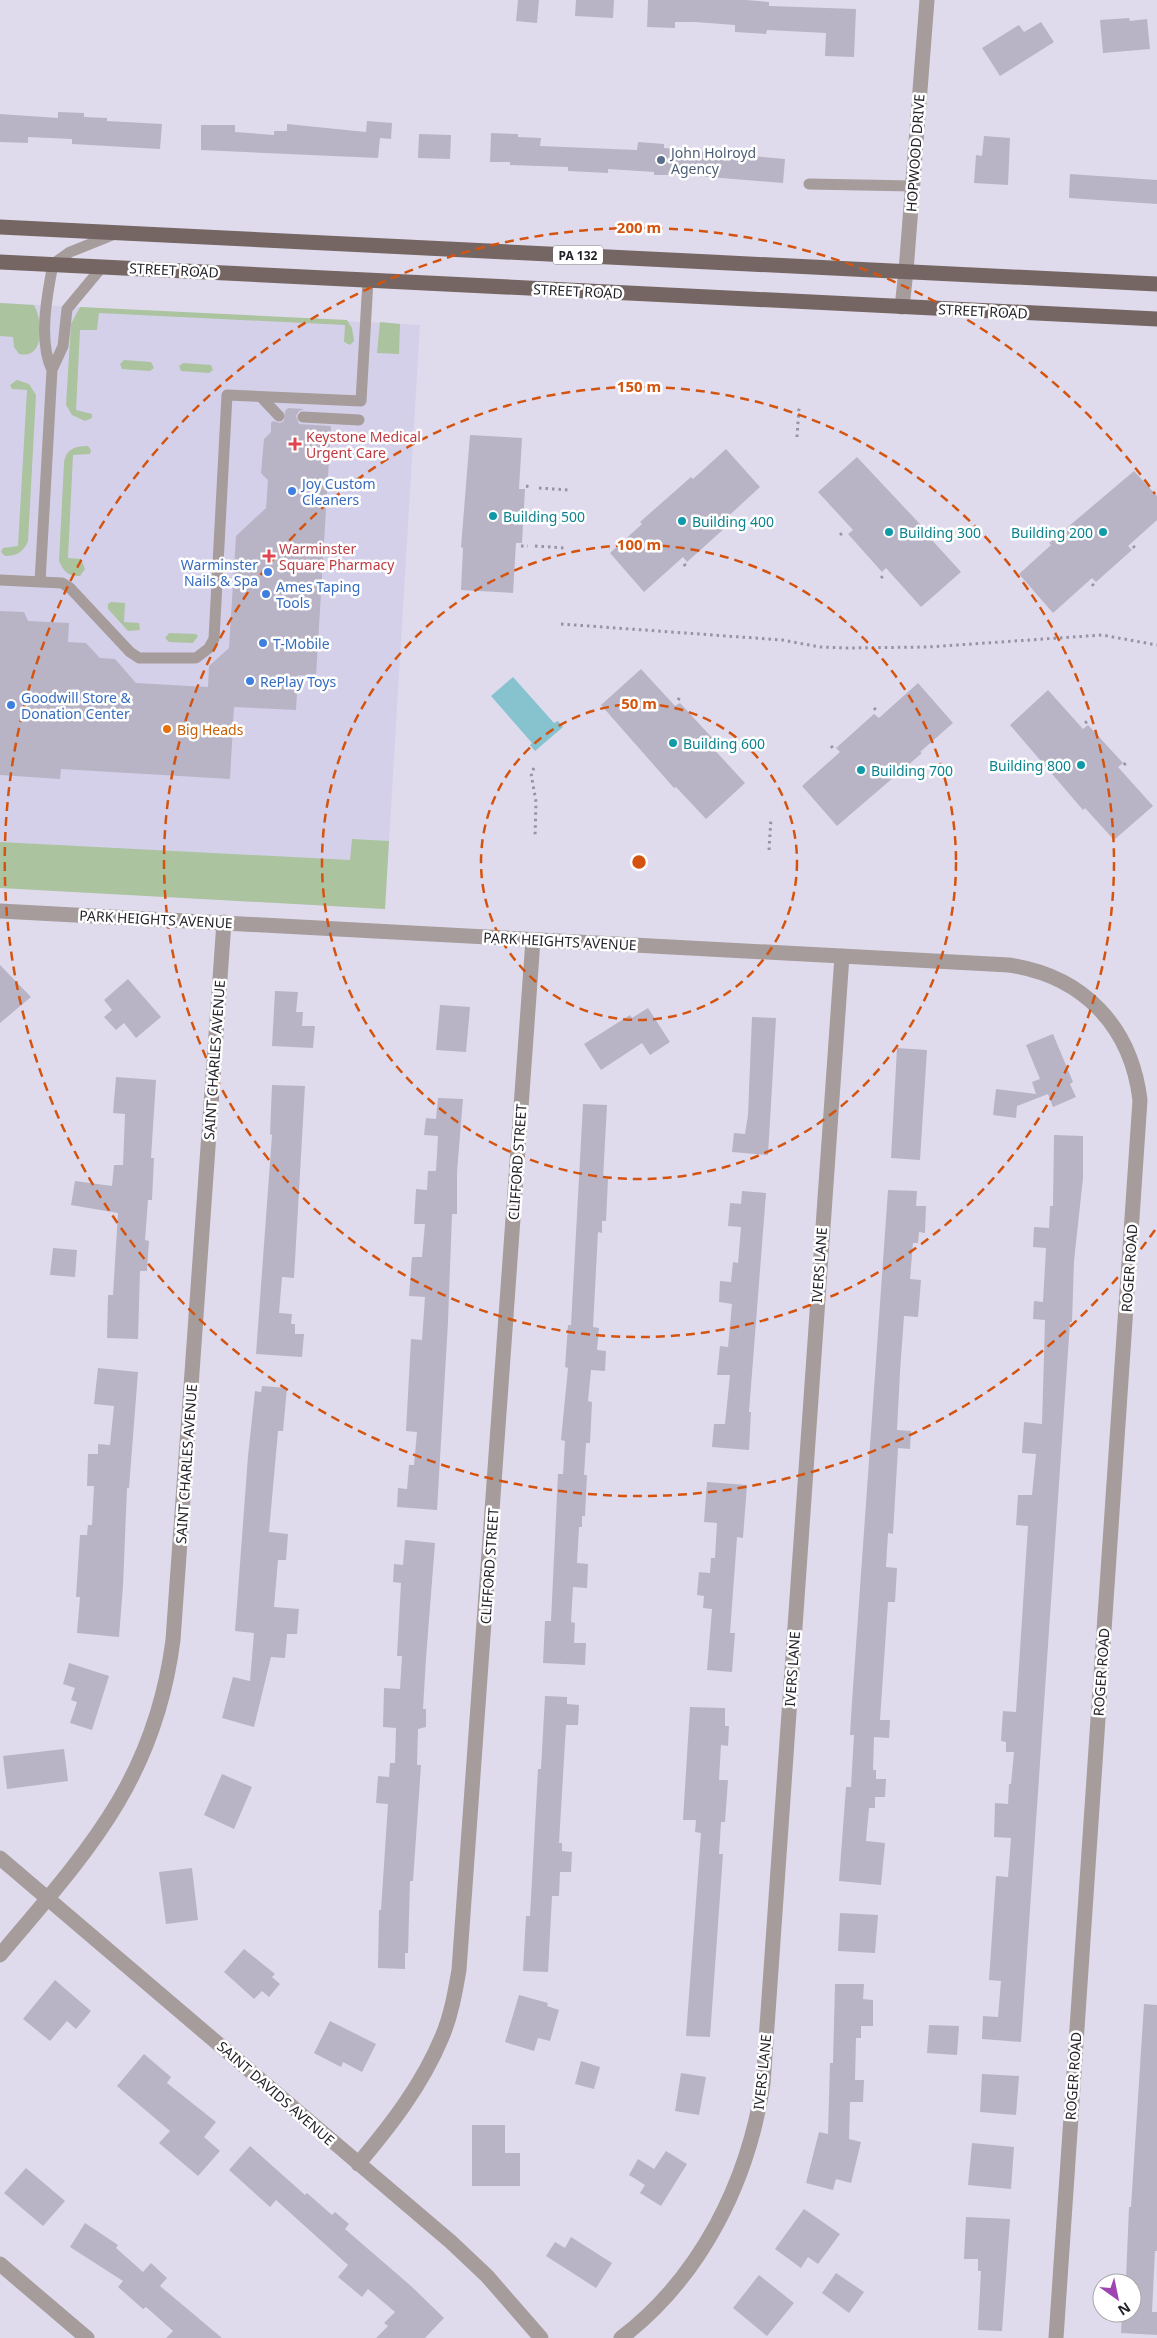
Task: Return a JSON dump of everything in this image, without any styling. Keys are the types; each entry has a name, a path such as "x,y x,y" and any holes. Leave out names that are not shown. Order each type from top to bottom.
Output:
{"main road":[{"name":"PA 132","path":"0,227 1157,284"},
{"name":"STREET ROAD","path":"0,262 1157,319"}],"street":[{"name":"HOPWOOD DRIVE","path":"902,307 927,0"},
{"name":"PARK HEIGHTS AVENUE","path":"0,911 999,964 1047,973 1072,987 1105,1015"},
{"name":"SAINT CHARLES AVENUE","path":"0,1955 74,1867 117,1807 135,1773 156,1722 169,1668 191,1403 204,1188 224,922"},
{"name":"CLIFFORD STREET","path":"358,2164 393,2122 423,2076 443,2036 459,1970 463,1941 533,940"},
{"name":"IVERS LANE","path":"621,2338 646,2316 679,2280 710,2236 739,2177 758,2110 763,2074 842,956"},
{"name":"ROGER ROAD","path":"1056,2338 1140,1100 1137,1078 1129,1053 1118,1032 1105,1015"},
{"name":"SAINT DAVIDS AVENUE","path":"0,1858 488,2276 541,2338"},
{"path":"0,2264 87,2338"}],"lane":[{"path":"809,184 913,186"},
{"path":"52,370 47,359 45,347 47,292 54,264 70,252 117,233"},
{"path":"40,582 52,370 62,346 67,309 102,267"},
{"path":"0,580 62,583 70,588 130,652 139,658 196,658 201,655 214,639 227,395 361,400 368,280"},
{"path":"261,397 279,416"},
{"path":"303,417 359,420"}],"path":[{"path":"797,437 799,408"},
{"path":"526,486 532,487"},
{"path":"539,488 568,490"},
{"path":"840,535 844,532"},
{"path":"521,546 528,546"},
{"path":"535,546 565,548"},
{"path":"881,578 885,574"},
{"path":"561,624 782,640 810,646 846,648 928,647 1102,635 1157,645"},
{"path":"678,700 681,696"},
{"path":"1124,765 1128,761"},
{"path":"534,768 530,773 536,802 535,838"},
{"path":"769,850 771,818"}],"shaded area":[{"path":"0,303 420,325 385,909 0,887"}],"green space":[{"path":"0,303 34,305 39,319 40,337 34,351 28,354 19,354 14,347 13,337 0,336"},
{"path":"80,307 347,320 352,328 354,341 350,345 344,342 345,325 99,313 97,330 80,330 76,410 92,414 92,418 85,421 72,415 66,405 71,324"},
{"path":"380,322 400,324 399,354 377,353"},
{"path":"124,360 151,362 154,368 150,371 122,369 120,364"},
{"path":"183,363 211,365 213,370 209,373 181,371 179,366"},
{"path":"17,380 29,384 36,395 28,541 19,553 5,556 1,552 3,548 18,546 27,390 12,389 10,385"},
{"path":"88,446 91,450 90,454 73,455 68,558 81,559 85,569 80,576 76,576 67,573 59,561 64,464 68,452 78,447"},
{"path":"111,602 125,603 124,622 139,623 140,630 128,631 108,609 108,604"},
{"path":"169,633 196,634 198,636 193,643 169,642 165,638"},
{"path":"352,839 389,841 385,909 0,888 0,842 350,860"}],"water":[{"path":"513,677 554,723 558,721 563,727 535,751 530,745 532,743 491,696"}],"building":[{"path":"518,0 539,0 537,23 516,21"},
{"path":"576,0 614,0 613,18 575,16"},
{"path":"648,0 746,0 769,2 769,6 856,9 854,57 825,56 826,33 767,30 766,34 735,32 735,25 695,22 675,22 675,28 647,27"},
{"path":"1129,18 1130,21 1147,19 1150,49 1103,53 1100,20"},
{"path":"1041,22 1054,42 1000,76 982,48 1019,25 1024,32"},
{"path":"58,112 84,113 84,117 107,118 107,121 162,124 160,149 72,144 72,139 28,137 28,143 0,142 0,114 58,118"},
{"path":"367,121 392,123 391,139 380,138 378,158 201,150 201,125 235,125 235,132 274,135 274,131 287,131 287,124 366,132"},
{"path":"491,133 518,134 518,137 541,138 540,146 637,150 638,142 664,144 664,148 785,159 783,183 685,175 654,175 654,172 608,169 608,173 568,171 568,167 510,165 510,162 490,162"},
{"path":"419,134 451,135 450,159 418,158"},
{"path":"984,136 1010,138 1008,185 974,183 976,155 982,156"},
{"path":"1070,174 1157,180 1157,204 1069,198"},
{"path":"288,408 304,409 299,411 296,416 299,424 331,426 316,677 298,675 296,710 234,707 230,779 61,769 60,779 0,775 0,611 24,612 28,621 69,623 68,642 86,643 100,658 115,659 136,683 208,687 209,666 229,648 236,536 266,508 268,480 261,473 264,439 271,432 271,423 273,421 280,423 284,421 285,411"},
{"name":"Building 500","path":"470,435 522,438 519,489 525,489 522,543 516,543 513,593 461,590 463,548 461,547"},
{"name":"Building 400","path":"726,449 760,487 722,522 726,527 687,562 683,557 644,592 610,553 642,524 640,522 691,477 693,479"},
{"name":"Building 300","path":"857,457 933,538 931,539 961,572 921,607 886,568 882,572 848,534 853,530 818,492"},
{"name":"Building 200","path":"1134,471 1157,496 1157,520 1128,546 1132,550 1096,582 1092,578 1053,613 1019,574 1051,545 1049,543"},
{"name":"Building 600","path":"641,669 675,706 680,703 715,741 710,745 745,783 706,819 676,787 674,788 601,705"},
{"name":"Building 700","path":"918,683 953,723 920,752 922,753 837,826 802,786 840,752 836,748 874,714 879,718"},
{"name":"Building 800","path":"1048,690 1083,729 1088,725 1123,763 1118,767 1153,806 1114,840 1085,808 1083,810 1010,725"},
{"path":"0,965 31,997 0,1023"},
{"path":"128,979 161,1017 136,1038 124,1023 116,1030 104,1017 112,1010 104,1000"},
{"path":"275,991 298,992 296,1012 303,1012 302,1026 315,1026 313,1048 272,1046"},
{"path":"440,1005 470,1007 466,1052 436,1050"},
{"path":"648,1008 670,1042 650,1055 642,1043 601,1070 584,1044 630,1015 632,1018"},
{"path":"752,1017 776,1018 768,1155 732,1152 734,1133 745,1134 748,1115"},
{"path":"1053,1034 1073,1082 1070,1084 1076,1097 1053,1107 1048,1094 1017,1106 1016,1118 993,1115 996,1089 1036,1094 1032,1082 1040,1079 1026,1045"},
{"path":"897,1048 927,1050 920,1160 891,1158"},
{"path":"116,1077 156,1080 151,1158 154,1158 152,1200 148,1200 145,1240 149,1241 147,1271 140,1271 138,1339 107,1338 108,1295 113,1295 118,1213 71,1205 75,1181 112,1186 114,1165 123,1165 125,1114 113,1113"},
{"path":"272,1085 305,1086 294,1278 282,1277 279,1313 292,1314 291,1324 295,1324 295,1334 304,1334 302,1357 256,1354 272,1135 270,1134"},
{"path":"438,1098 463,1099 457,1172 457,1214 452,1214 437,1510 397,1507 398,1488 407,1489 409,1465 414,1465 417,1432 406,1431 411,1339 422,1340 425,1297 409,1296 412,1257 422,1257 425,1224 414,1224 416,1189 427,1190 428,1171 436,1171 438,1136 424,1135 426,1118 436,1119"},
{"path":"583,1104 607,1105 603,1179 608,1179 606,1221 602,1221 602,1233 598,1232 593,1327 599,1328 597,1350 606,1351 605,1371 591,1370 588,1401 592,1402 590,1443 586,1443 584,1475 587,1475 585,1516 582,1516 582,1527 579,1527 577,1563 588,1564 587,1588 573,1587 571,1622 575,1623 574,1643 586,1643 585,1665 543,1663 545,1621 551,1621 558,1474 563,1474 565,1441 561,1440 568,1368 565,1367 568,1325 571,1325"},
{"path":"1054,1135 1083,1136 1083,1178 1074,1261 1072,1322 1070,1322 1021,2042 982,2039 983,2016 998,2017 1001,1981 989,1980 996,1876 1008,1877 1011,1838 994,1837 995,1803 1008,1804 1014,1752 1006,1752 1006,1742 1001,1741 1003,1711 1016,1712 1028,1526 1016,1525 1018,1495 1032,1495 1036,1454 1022,1453 1024,1422 1042,1424 1045,1320 1033,1319 1034,1301 1043,1302 1046,1248 1033,1247 1034,1227 1049,1228 1050,1206 1053,1206"},
{"path":"888,1190 917,1191 916,1206 926,1206 925,1233 919,1232 918,1243 913,1243 910,1279 921,1280 918,1317 904,1316 900,1372 897,1430 911,1431 910,1449 898,1448 893,1534 888,1533 886,1567 897,1568 895,1602 888,1602 880,1720 890,1720 889,1738 874,1737 873,1770 876,1770 876,1779 886,1779 885,1797 875,1797 875,1808 869,1808 866,1841 885,1843 881,1885 839,1881 846,1787 851,1787 854,1735 850,1735 852,1702"},
{"path":"742,1191 766,1193 749,1412 751,1412 749,1450 712,1447 714,1424 725,1424 730,1375 717,1375 720,1346 728,1347 732,1304 719,1302 720,1281 731,1282 733,1262 738,1263 741,1227 728,1226 730,1203 741,1204"},
{"path":"53,1248 77,1250 75,1277 50,1275"},
{"path":"98,1368 138,1372 129,1488 127,1488 119,1637 77,1633 80,1597 76,1597 80,1535 87,1535 88,1525 92,1525 94,1486 87,1486 88,1454 98,1454 98,1444 110,1445 114,1406 94,1404"},
{"path":"262,1386 287,1388 283,1431 278,1431 269,1532 288,1534 286,1560 278,1560 274,1607 299,1609 297,1634 287,1634 285,1658 271,1657 254,1727 222,1718 233,1677 250,1681 254,1633 235,1631 248,1456 255,1391 261,1392"},
{"path":"707,1482 747,1485 743,1538 737,1537 730,1633 735,1633 732,1672 707,1670 712,1609 703,1608 704,1596 697,1595 699,1572 710,1573 711,1558 715,1558 717,1523 704,1522"},
{"path":"405,1540 435,1543 423,1709 426,1709 426,1727 418,1729 417,1765 421,1765 413,1881 410,1881 408,1953 405,1953 405,1969 378,1968 379,1910 381,1910 388,1804 376,1803 378,1776 389,1777 390,1763 395,1763 396,1728 383,1727 384,1688 400,1689 402,1656 397,1656 401,1583 393,1582 394,1564 403,1565"},
{"path":"69,1663 109,1676 92,1730 70,1723 77,1702 71,1700 75,1688 63,1684"},
{"path":"545,1696 567,1697 567,1704 579,1705 578,1725 566,1725 559,1843 562,1843 562,1851 572,1852 571,1872 560,1872 559,1896 552,1896 548,1972 523,1971 526,1916 530,1916 538,1769 541,1769"},
{"path":"690,1707 725,1708 725,1726 729,1726 728,1746 721,1745 719,1780 728,1780 725,1822 721,1822 719,1854 723,1854 710,2037 686,2036 701,1833 695,1832 696,1820 683,1820"},
{"path":"64,1749 68,1781 7,1789 3,1756"},
{"path":"222,1774 252,1787 234,1829 204,1815"},
{"path":"192,1868 198,1920 166,1924 159,1872"},
{"path":"840,1913 878,1915 875,1953 838,1951"},
{"path":"244,1949 275,1974 272,1977 280,1984 269,1997 262,1991 254,1999 224,1972"},
{"path":"55,1980 91,2011 76,2029 67,2021 50,2041 23,2019"},
{"path":"835,1984 864,1984 863,1999 873,2000 873,2026 861,2026 861,2038 856,2038 855,2080 864,2080 863,2102 850,2102 849,2139 861,2142 851,2183 836,2179 833,2190 806,2183 819,2132 828,2134 830,2063 833,2063"},
{"path":"519,1995 548,2003 547,2006 559,2010 550,2041 538,2038 534,2051 505,2042"},
{"path":"1144,2004 1157,2005 1157,2251 1155,2251 1152,2312 1157,2312 1157,2335 1121,2333 1122,2323 1142,2323 1142,2273 1126,2273 1129,2207 1131,2207"},
{"path":"330,2021 376,2044 362,2072 343,2062 341,2067 314,2053"},
{"path":"929,2025 959,2026 957,2055 927,2053"},
{"path":"144,2054 171,2077 167,2083 216,2122 204,2137 220,2151 198,2176 159,2143 170,2131 117,2086"},
{"path":"581,2061 600,2067 594,2089 575,2084"},
{"path":"681,2073 706,2077 699,2115 675,2111"},
{"path":"982,2074 1019,2076 1016,2115 980,2112"},
{"path":"472,2125 505,2125 505,2153 520,2153 520,2186 472,2186"},
{"path":"972,2143 1014,2147 1011,2189 968,2185"},
{"path":"250,2146 305,2195 307,2193 332,2215 335,2212 349,2224 345,2229 411,2286 444,2318 425,2338 376,2338 388,2326 384,2323 395,2312 368,2289 362,2297 338,2277 348,2265 276,2200 270,2207 229,2170"},
{"path":"666,2151 687,2164 661,2206 640,2193 645,2185 629,2175 638,2159 654,2169"},
{"path":"26,2168 65,2201 43,2226 4,2193"},
{"path":"804,2209 840,2234 818,2264 808,2257 801,2268 775,2249"},
{"path":"966,2217 1010,2219 1002,2331 978,2330 981,2271 978,2271 978,2259 964,2259"},
{"path":"85,2223 118,2245 116,2248 143,2272 151,2263 167,2278 160,2286 222,2338 166,2338 173,2331 146,2307 143,2309 118,2287 123,2281 70,2247"},
{"path":"571,2237 612,2263 596,2288 546,2256 555,2242 565,2248"},
{"path":"836,2273 864,2292 849,2313 822,2293"},
{"path":"759,2275 794,2303 767,2336 733,2308"}],"place":[{"name":"John Holroyd Agency","path":"661,160"},
{"name":"Keystone Medical Urgent Care","path":"295,444"},
{"name":"Joy Custom Cleaners","path":"292,491"},
{"name":"Building 500","path":"493,516"},
{"name":"Building 400","path":"682,521"},
{"name":"Building 300","path":"889,532"},
{"name":"Building 200","path":"1103,532"},
{"name":"Warminster Square Pharmacy","path":"269,556"},
{"name":"Warminster Nails & Spa","path":"268,572"},
{"name":"Ames Taping Tools","path":"266,594"},
{"name":"T-Mobile","path":"263,643"},
{"name":"RePlay Toys","path":"250,681"},
{"name":"Goodwill Store & Donation Center","path":"11,705"},
{"name":"Big Heads","path":"167,729"},
{"name":"Building 600","path":"673,743"},
{"name":"Building 800","path":"1081,765"},
{"name":"Building 700","path":"861,770"}]}
